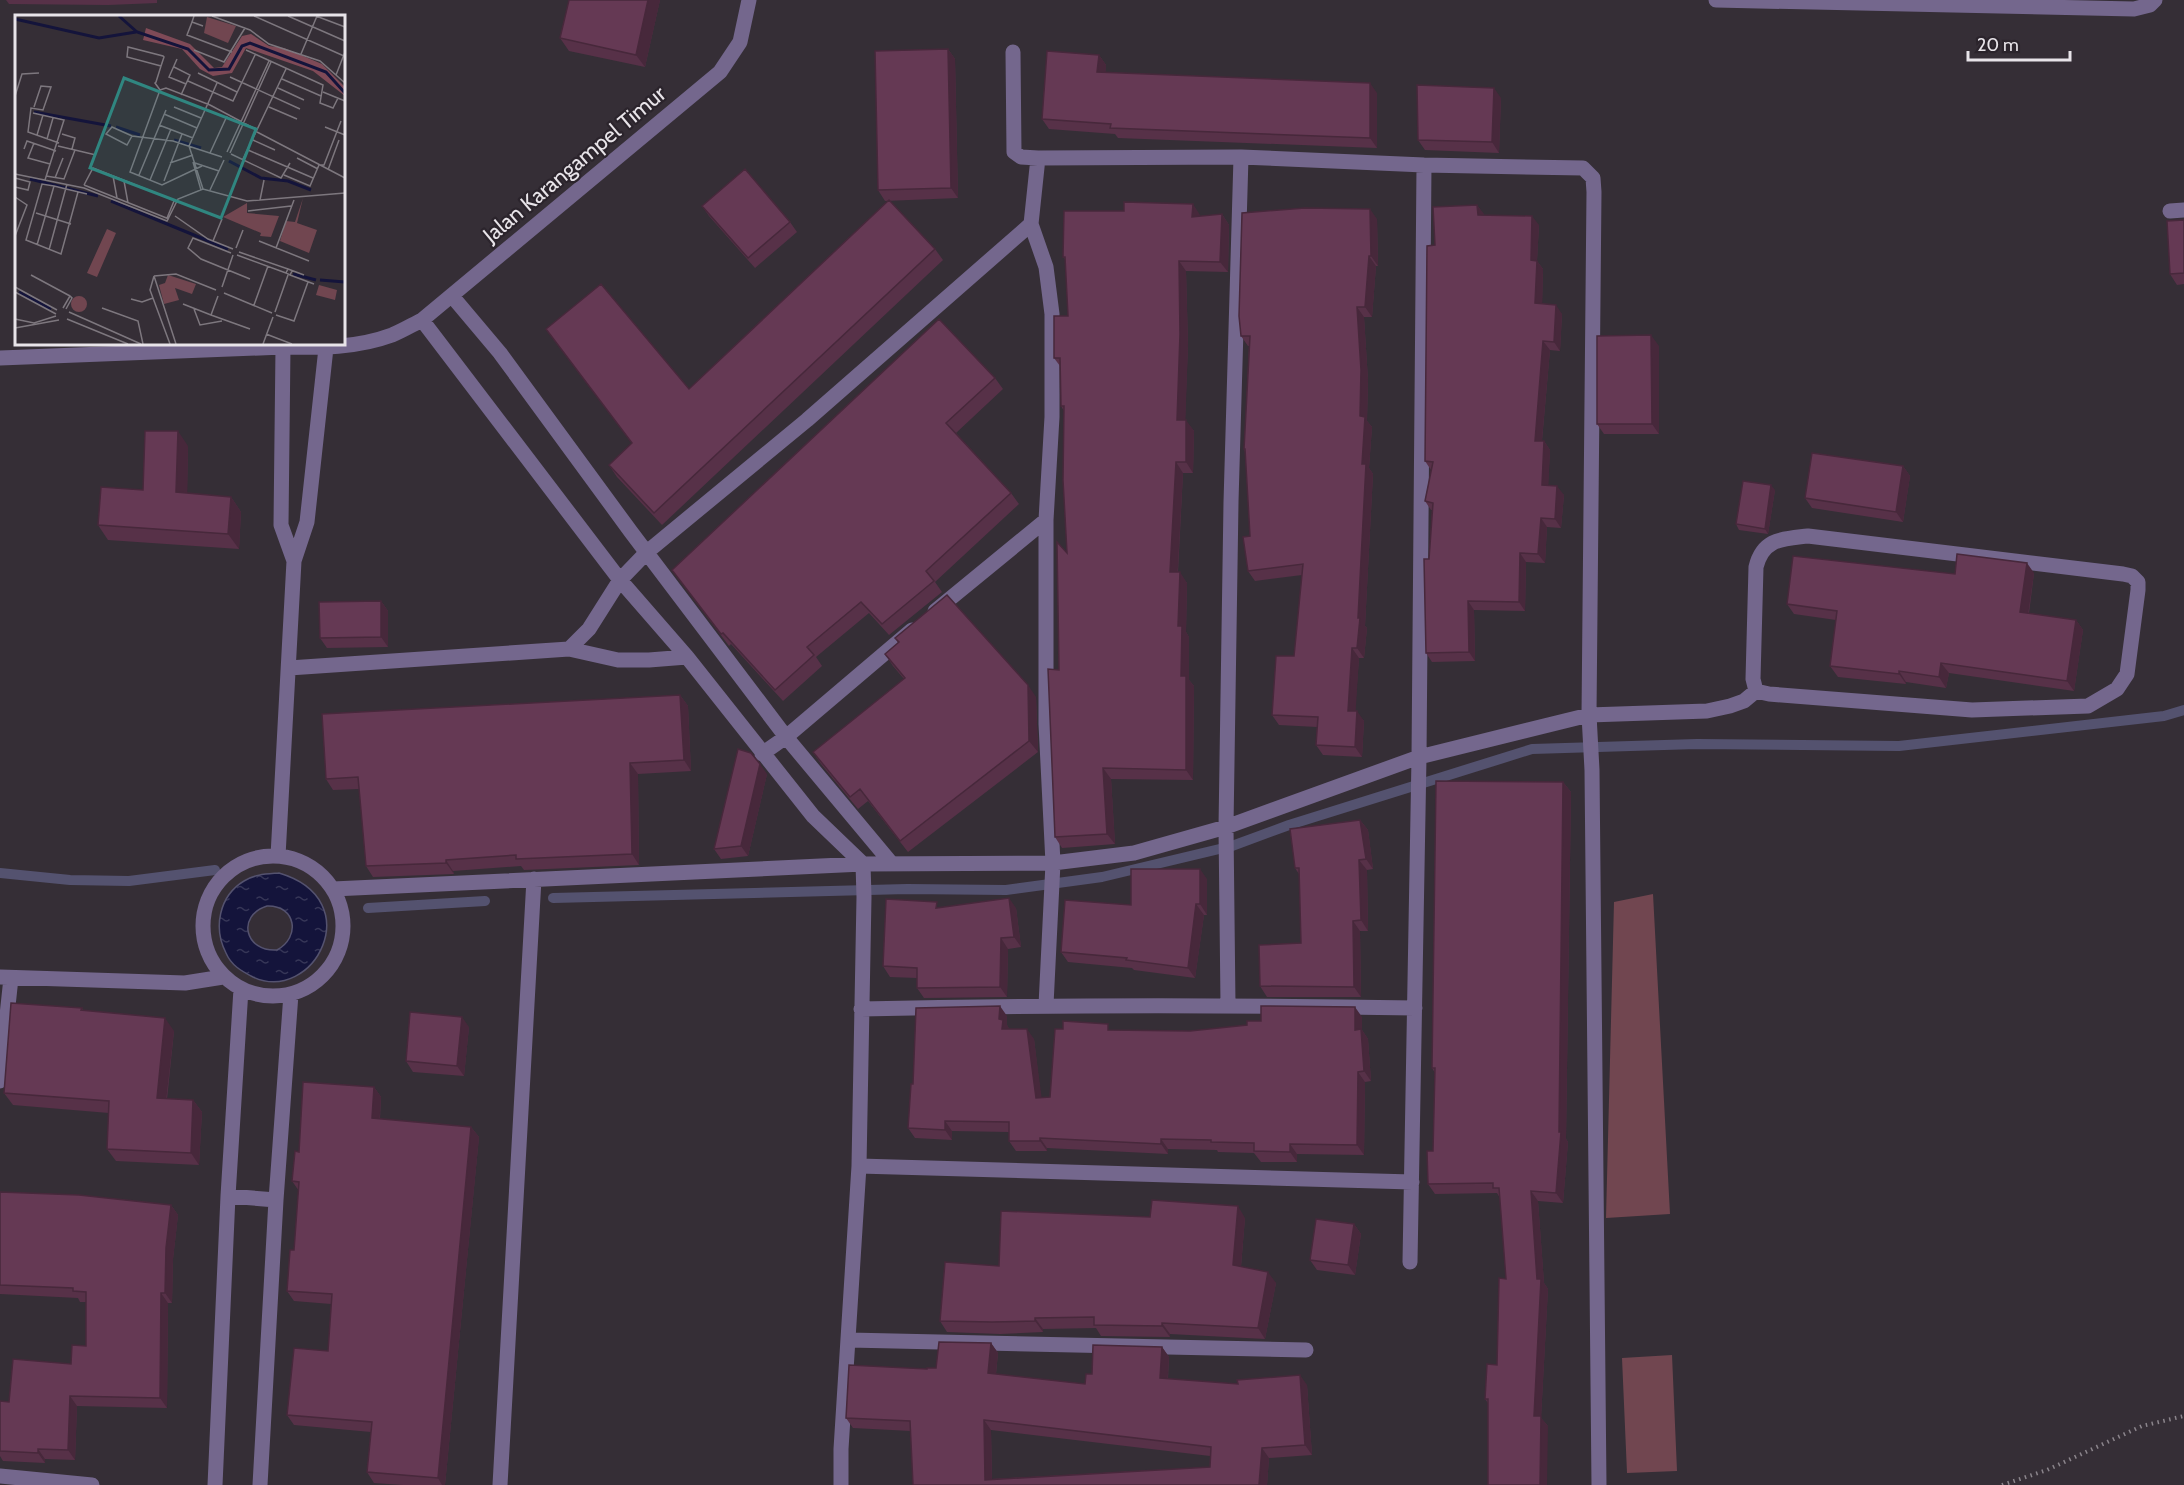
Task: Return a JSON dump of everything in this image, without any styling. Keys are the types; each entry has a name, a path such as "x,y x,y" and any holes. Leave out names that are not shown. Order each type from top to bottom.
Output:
{"street":[{"path":"1716,0 2134,9 2150,5 2155,0"},
{"name":"Jalan Karangampel Timur","path":"0,358 283,347 326,348 360,344 392,335 422,320 452,296 720,72 740,42 752,1"},
{"path":"1013,52 1014,152 1021,157 1241,157 1424,165 1583,168 1593,178 1589,715 1592,770 1599,1485"},
{"path":"1228,1005 1227,831 1231,514 1241,157"},
{"path":"1038,158 1030,224 1046,267 1052,314 1052,417 1046,520 1046,724 1053,901 1046,1005"},
{"path":"1410,1262 1419,773 1424,165"},
{"path":"569,649 589,628 620,580 647,552 807,420 1030,224"},
{"path":"452,296 501,353 786,737 892,864"},
{"path":"422,320 620,580 687,657 813,816 863,866 859,1166 841,1449 841,1485"},
{"path":"283,347 281,525 294,561"},
{"path":"278,856 294,561 307,522 326,348"},
{"path":"762,754 786,737 888,649 1046,520"},
{"path":"333,890 892,864 1053,864 1134,853 1227,831 1419,757 1589,715 1707,711 1744,701 1756,692 1972,710 2088,706 2117,688 2127,674 2138,582 2132,576 2123,574 1808,536 1775,541 1759,556 1756,567 1753,679 1756,692"},
{"path":"289,668 569,649 618,660 687,657"},
{"path":"278,856 300,861 319,873 333,890 340,904 343,920 342,937 338,952 330,967 319,979 291,994 265,996 241,989 223,977 212,962 204,945 202,926 205,907 213,889 225,874 241,863 259,857 278,856"},
{"path":"500,1485 534,879"},
{"path":"0,1081 5,977 185,983 223,977"},
{"path":"215,1485 228,1196 241,989"},
{"path":"260,1485 276,1200 291,994"},
{"path":"861,1009 1046,1005 1416,1008"},
{"path":"859,1166 1412,1182"},
{"path":"228,1196 276,1200"},
{"path":"849,1340 1306,1350"},
{"path":"0,1476 92,1485"}],"path":[{"path":"2002,1485 2047,1470 2142,1426 2184,1416"}],"shaded area":[{"path":"1653,894 1670,1214 1606,1218 1614,902"},
{"path":"1672,1355 1677,1471 1627,1473 1622,1358"}],"water":[{"path":"279,873 306,886 322,905 327,925 323,946 312,964 295,976 275,982 253,977 234,964 222,943 219,923 224,904 236,887 252,877","holes":["267,906 277,907 289,916 292,923 290,938 277,950 266,949 252,940 248,933 248,925 251,917 257,911"]}],"building":[{"path":"569,0 648,0 636,55 560,38"},
{"path":"948,49 951,188 878,190 875,51"},
{"path":"1047,51 1099,55 1097,72 1370,83 1370,138 1110,128 1111,124 1042,119"},
{"path":"1417,85 1494,88 1492,142 1418,140"},
{"path":"745,169 790,222 748,258 702,206"},
{"path":"889,200 935,249 654,513 609,465 632,443 546,329 601,284 689,389"},
{"path":"1124,202 1193,204 1192,217 1222,214 1220,262 1179,261 1180,334 1177,420 1186,420 1186,462 1176,462 1170,572 1180,572 1178,626 1182,626 1181,676 1186,676 1186,770 1103,768 1107,834 1055,837 1048,669 1059,670 1057,542 1067,553 1063,480 1064,406 1061,406 1060,358 1054,358 1054,316 1068,316 1065,257 1063,257 1064,211 1124,211"},
{"path":"1477,205 1478,215 1532,216 1531,260 1537,261 1535,303 1556,305 1554,342 1543,341 1535,441 1544,441 1542,485 1557,486 1555,519 1541,518 1538,554 1520,553 1519,602 1468,601 1469,652 1426,653 1424,559 1429,559 1433,503 1425,501 1433,462 1425,461 1427,246 1435,245 1433,207"},
{"path":"1305,208 1370,209 1371,256 1369,256 1365,307 1357,307 1361,370 1360,416 1365,417 1362,464 1366,464 1358,618 1360,618 1357,648 1352,648 1348,711 1357,711 1355,747 1316,745 1318,717 1272,715 1276,656 1294,656 1303,564 1248,571 1243,537 1250,536 1244,449 1250,336 1241,336 1239,316 1242,213"},
{"path":"2184,220 2184,273 2170,274 2167,221"},
{"path":"939,319 995,378 946,423 1011,493 926,571 934,581 882,624 861,602 807,647 814,655 775,690 723,633 721,634 672,570"},
{"path":"1651,335 1652,424 1597,424 1597,336"},
{"path":"145,431 178,431 176,492 231,497 228,534 98,525 101,487 143,490"},
{"path":"1812,453 1903,466 1896,512 1805,498"},
{"path":"1743,481 1771,485 1765,529 1736,524"},
{"path":"1957,554 2027,563 2020,612 2076,620 2067,681 1941,663 1939,677 1899,671 1899,674 1830,666 1837,611 1787,604 1793,556 1955,574"},
{"path":"947,595 1028,685 1029,741 900,841 860,789 850,797 813,752 905,678 885,654 899,642 895,638"},
{"path":"381,601 381,637 320,638 319,602"},
{"path":"680,695 684,760 630,763 632,854 516,859 516,855 446,860 446,863 366,866 358,777 326,779 322,714"},
{"path":"738,749 751,753 760,764 741,846 714,849"},
{"path":"1436,781 1563,782 1559,1132 1561,1132 1556,1193 1531,1191 1537,1279 1541,1279 1534,1416 1541,1416 1540,1485 1488,1485 1488,1399 1485,1399 1487,1364 1497,1365 1499,1278 1506,1279 1499,1188 1493,1188 1493,1183 1428,1184 1427,1151 1433,1151 1435,1068 1432,1068"},
{"path":"1360,820 1366,859 1359,860 1361,920 1353,921 1354,987 1260,986 1259,945 1301,943 1299,868 1295,868 1290,829"},
{"path":"1131,869 1200,869 1200,904 1196,904 1188,968 1126,960 1127,958 1061,952 1065,900 1131,905"},
{"path":"1009,898 1014,937 1001,938 1000,987 917,988 917,968 883,966 886,899 937,902 936,908"},
{"path":"11,1003 82,1008 81,1010 165,1018 157,1098 193,1100 191,1153 107,1149 109,1101 4,1093"},
{"path":"1000,1006 999,1019 1003,1020 1002,1029 1027,1029 1036,1098 1050,1097 1055,1029 1063,1029 1063,1021 1108,1024 1108,1030 1190,1031 1247,1025 1247,1021 1261,1021 1261,1006 1355,1007 1355,1030 1361,1029 1364,1071 1358,1072 1357,1145 1290,1144 1290,1152 1254,1151 1254,1143 1211,1142 1211,1140 1161,1139 1161,1144 1040,1138 1040,1141 1009,1141 1009,1122 945,1121 945,1130 908,1128 911,1084 913,1084 916,1008"},
{"path":"410,1012 462,1017 457,1066 406,1061"},
{"path":"303,1082 374,1087 372,1118 471,1127 438,1478 367,1472 372,1422 287,1415 294,1348 328,1351 332,1294 287,1291 290,1250 294,1250 299,1182 292,1181 295,1151 299,1152"},
{"path":"0,1192 79,1195 171,1205 166,1248 165,1293 161,1293 160,1398 70,1396 68,1450 38,1449 38,1453 0,1451 0,1401 9,1402 13,1359 71,1364 72,1345 86,1346 86,1292 73,1291 73,1288 0,1285"},
{"path":"1152,1200 1238,1206 1233,1265 1268,1272 1258,1328 1162,1323 1162,1326 1094,1325 1094,1317 1035,1318 1035,1321 940,1321 945,1262 999,1266 1001,1211 1150,1217"},
{"path":"1316,1219 1354,1224 1348,1265 1310,1260"},
{"path":"939,1342 991,1343 988,1373 1085,1384 1086,1374 1092,1374 1093,1345 1162,1347 1160,1378 1238,1384 1237,1380 1300,1375 1305,1445 1262,1448 1259,1485 913,1485 910,1421 846,1418 849,1365 936,1368","holes":["984,1420 1211,1447 1210,1467 985,1480"]}],"waterway":[{"path":"553,898 907,889 1006,890 1102,877 1232,846 1289,825 1532,749 1697,744 1899,746 2164,716 2184,710"},
{"path":"0,873 70,880 129,881 215,870"},
{"path":"368,908 485,901"}]}
